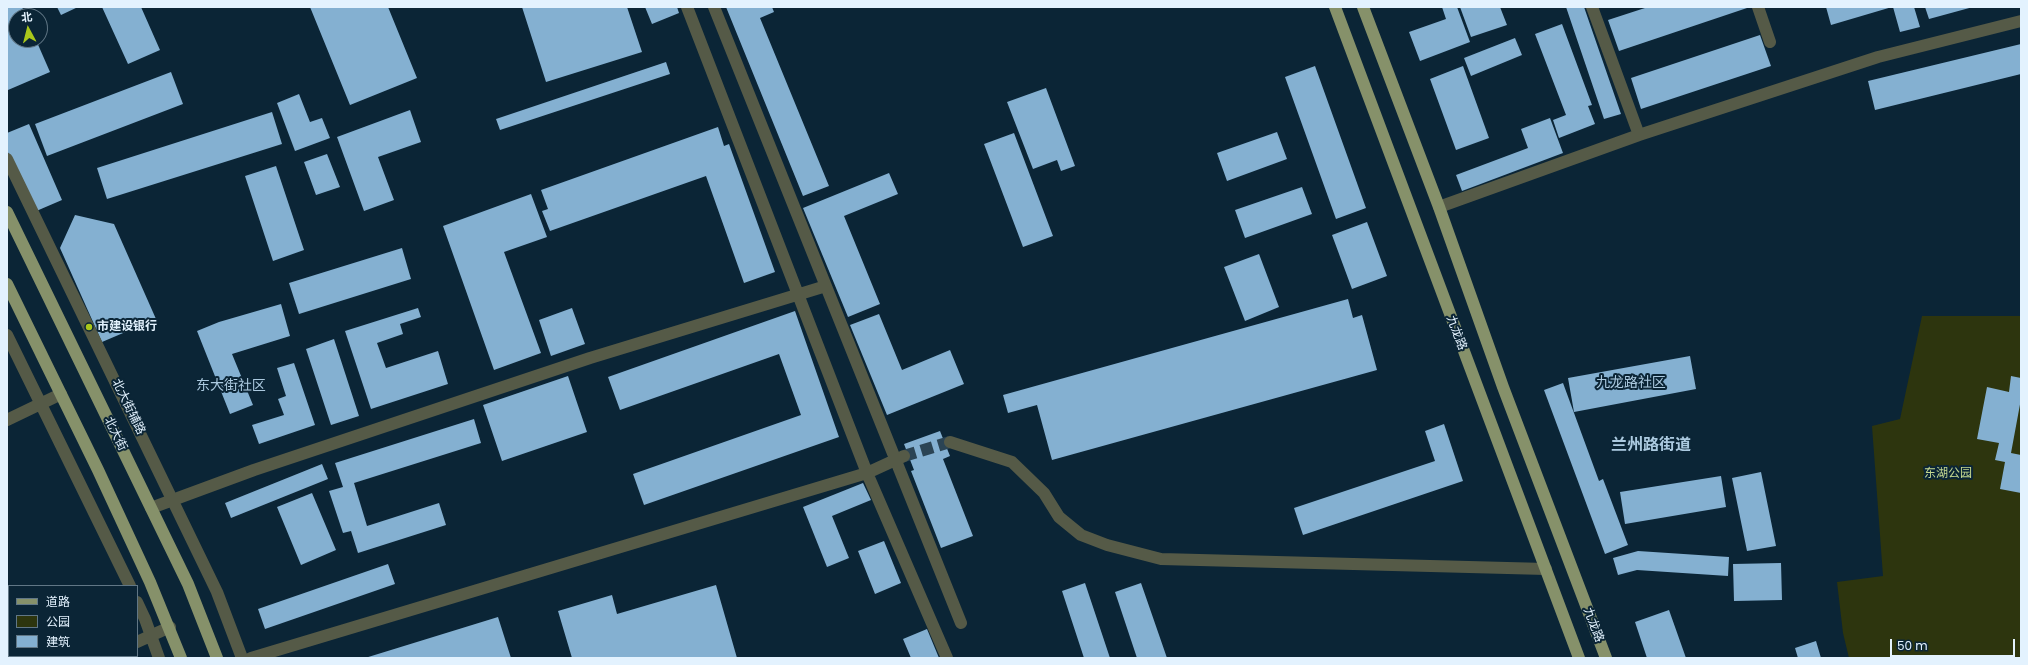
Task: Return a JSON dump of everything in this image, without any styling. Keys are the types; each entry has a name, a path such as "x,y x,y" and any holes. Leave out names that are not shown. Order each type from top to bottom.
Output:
{"main road":[{"name":"九龙路","path":"1335,7 1579,658"},
{"name":"九龙路","path":"1363,7 1439,207 1503,387 1606,658"},
{"name":"北大街","path":"7,212 188,584 217,658"},
{"path":"7,284 98,470 170,627 182,658"}],"street":[{"path":"687,7 867,473 947,658"},
{"path":"714,7 826,286 900,458 961,623"},
{"path":"1592,7 1639,135"},
{"path":"1758,7 1770,42"},
{"path":"1439,207 1639,135 1878,57 2021,21"},
{"name":"北大街辅路","path":"7,159 217,592 242,658"},
{"path":"151,508 254,470 590,358 826,286"},
{"path":"7,335 130,585"},
{"path":"7,420 61,394"},
{"path":"950,442 1012,462 1044,493 1059,517 1081,535 1107,545 1161,559 1546,569"},
{"path":"251,658 867,473 900,458"},
{"path":"138,604 159,658"},
{"path":"138,642 170,627"}],"green space":[{"name":"东湖公园","path":"1922,316 2021,316 2021,658 1849,658 1843,633 1837,582 1883,576 1872,426 1900,419"}],"building":[{"path":"7,7 22,7 8,8 8,48 40,48 50,72 8,90"},
{"path":"57,7 78,7 61,15"},
{"path":"102,7 141,7 160,50 128,64"},
{"path":"310,7 388,7 417,78 350,105"},
{"path":"522,7 627,7 642,52 546,82"},
{"path":"645,7 677,7 679,13 652,24"},
{"path":"726,7 772,7 774,12 760,18 829,186 803,196"},
{"path":"1442,7 1457,7 1470,42 1420,61 1409,32 1446,19"},
{"path":"1460,7 1500,7 1507,25 1471,37"},
{"path":"1566,7 1584,7 1621,114 1604,119"},
{"path":"1648,7 1750,7 1619,51 1608,20"},
{"path":"1826,7 1892,7 1831,25"},
{"path":"1893,7 1914,7 1920,27 1900,32"},
{"path":"1925,7 1973,7 1929,19"},
{"path":"1562,24 1592,105 1588,106 1595,124 1559,138 1553,120 1566,115 1535,34"},
{"path":"1760,35 1771,66 1641,109 1631,78"},
{"path":"1515,38 1522,55 1471,76 1464,58"},
{"path":"2021,44 2021,74 1875,110 1868,81"},
{"path":"666,62 670,74 500,130 496,119"},
{"path":"1315,66 1366,208 1336,219 1285,77"},
{"path":"1463,66 1489,138 1456,150 1430,79"},
{"path":"171,72 183,104 47,156 35,124"},
{"path":"1046,88 1075,166 1061,171 1057,160 1033,169 1007,102"},
{"path":"299,94 310,122 322,118 330,138 295,151 277,103"},
{"path":"410,110 421,142 378,157 394,200 364,211 337,137"},
{"path":"272,112 282,144 107,199 97,168"},
{"path":"1550,118 1563,153 1462,191 1456,175 1528,148 1521,129"},
{"path":"29,124 62,200 34,212 7,150 7,133"},
{"path":"718,127 724,146 729,144 775,272 744,283 706,176 550,231 542,211 548,209 541,190"},
{"path":"1277,132 1287,159 1227,181 1217,153"},
{"path":"1014,133 1053,236 1023,247 984,144"},
{"path":"327,154 340,187 316,195 304,162"},
{"path":"276,166 304,250 273,261 245,176"},
{"path":"889,173 898,194 844,216 880,304 848,317 803,208"},
{"path":"1302,187 1312,214 1245,238 1235,210"},
{"path":"531,194 547,237 504,252 541,353 494,370 443,226"},
{"path":"75,215 114,224 156,319 102,342 60,248"},
{"path":"1367,222 1387,276 1352,289 1332,235"},
{"path":"402,248 411,279 299,314 289,283"},
{"path":"1259,254 1279,307 1245,321 1224,267"},
{"path":"1348,299 1353,318 1362,315 1377,370 1052,460 1037,405 1008,413 1003,395"},
{"path":"281,304 290,336 232,354 253,405 230,414 197,331 219,322"},
{"path":"418,308 421,317 400,324 403,334 377,343 386,368 438,351 448,384 371,409 345,331"},
{"path":"572,308 585,344 551,356 539,320"},
{"path":"795,311 839,437 644,505 633,474 801,415 779,354 620,410 608,377"},
{"path":"879,314 902,370 950,350 964,384 887,415 850,325"},
{"path":"334,339 359,416 331,425 306,349"},
{"path":"1690,356 1696,389 1574,412 1568,378"},
{"path":"294,363 315,425 259,444 252,425 284,415 278,399 286,396 277,368"},
{"path":"568,376 587,432 502,461 483,405"},
{"path":"2011,376 2021,378 2021,399 2011,453 2021,455 2021,493 2000,489 2005,462 1995,460 1999,443 1977,439 1987,387 2009,392"},
{"path":"1563,383 1599,481 1603,479 1628,545 1605,554 1544,390"},
{"path":"474,419 481,443 354,483 367,526 439,503 446,525 358,553 351,531 343,533 329,491 343,487 335,463"},
{"path":"1444,424 1463,481 1303,535 1294,508 1435,461 1425,431"},
{"path":"940,431 950,456 943,459 973,536 941,548 911,471 914,470 904,444"},
{"path":"322,464 328,479 231,518 225,503"},
{"path":"1761,472 1776,546 1747,551 1732,478"},
{"path":"1721,476 1726,507 1625,524 1620,492"},
{"path":"863,483 871,500 832,516 849,558 827,567 803,507"},
{"path":"312,493 336,550 301,565 277,507"},
{"path":"884,541 901,583 875,594 858,551"},
{"path":"1638,551 1729,557 1728,576 1637,570 1618,575 1613,558"},
{"path":"1781,563 1782,600 1734,601 1733,564"},
{"path":"388,564 395,584 265,629 258,609"},
{"path":"1085,583 1110,658 1084,658 1062,591"},
{"path":"1141,583 1167,658 1137,658 1115,592"},
{"path":"716,585 737,658 572,658 558,611 612,595 617,614"},
{"path":"1669,610 1686,658 1647,658 1635,622"},
{"path":"498,617 511,658 365,658"},
{"path":"927,629 939,658 911,658 903,639"},
{"path":"1816,641 1821,658 1798,658 1795,648"}],"tunnel":[{"path":"904,456 950,442"}],"place":[{"name":"市建设银行","path":"89,327"}],"district":[{"name":"九龙路社区","path":"1631,383"},
{"name":"东大街社区","path":"231,386"},
{"name":"兰州路街道","path":"1651,446"}]}
